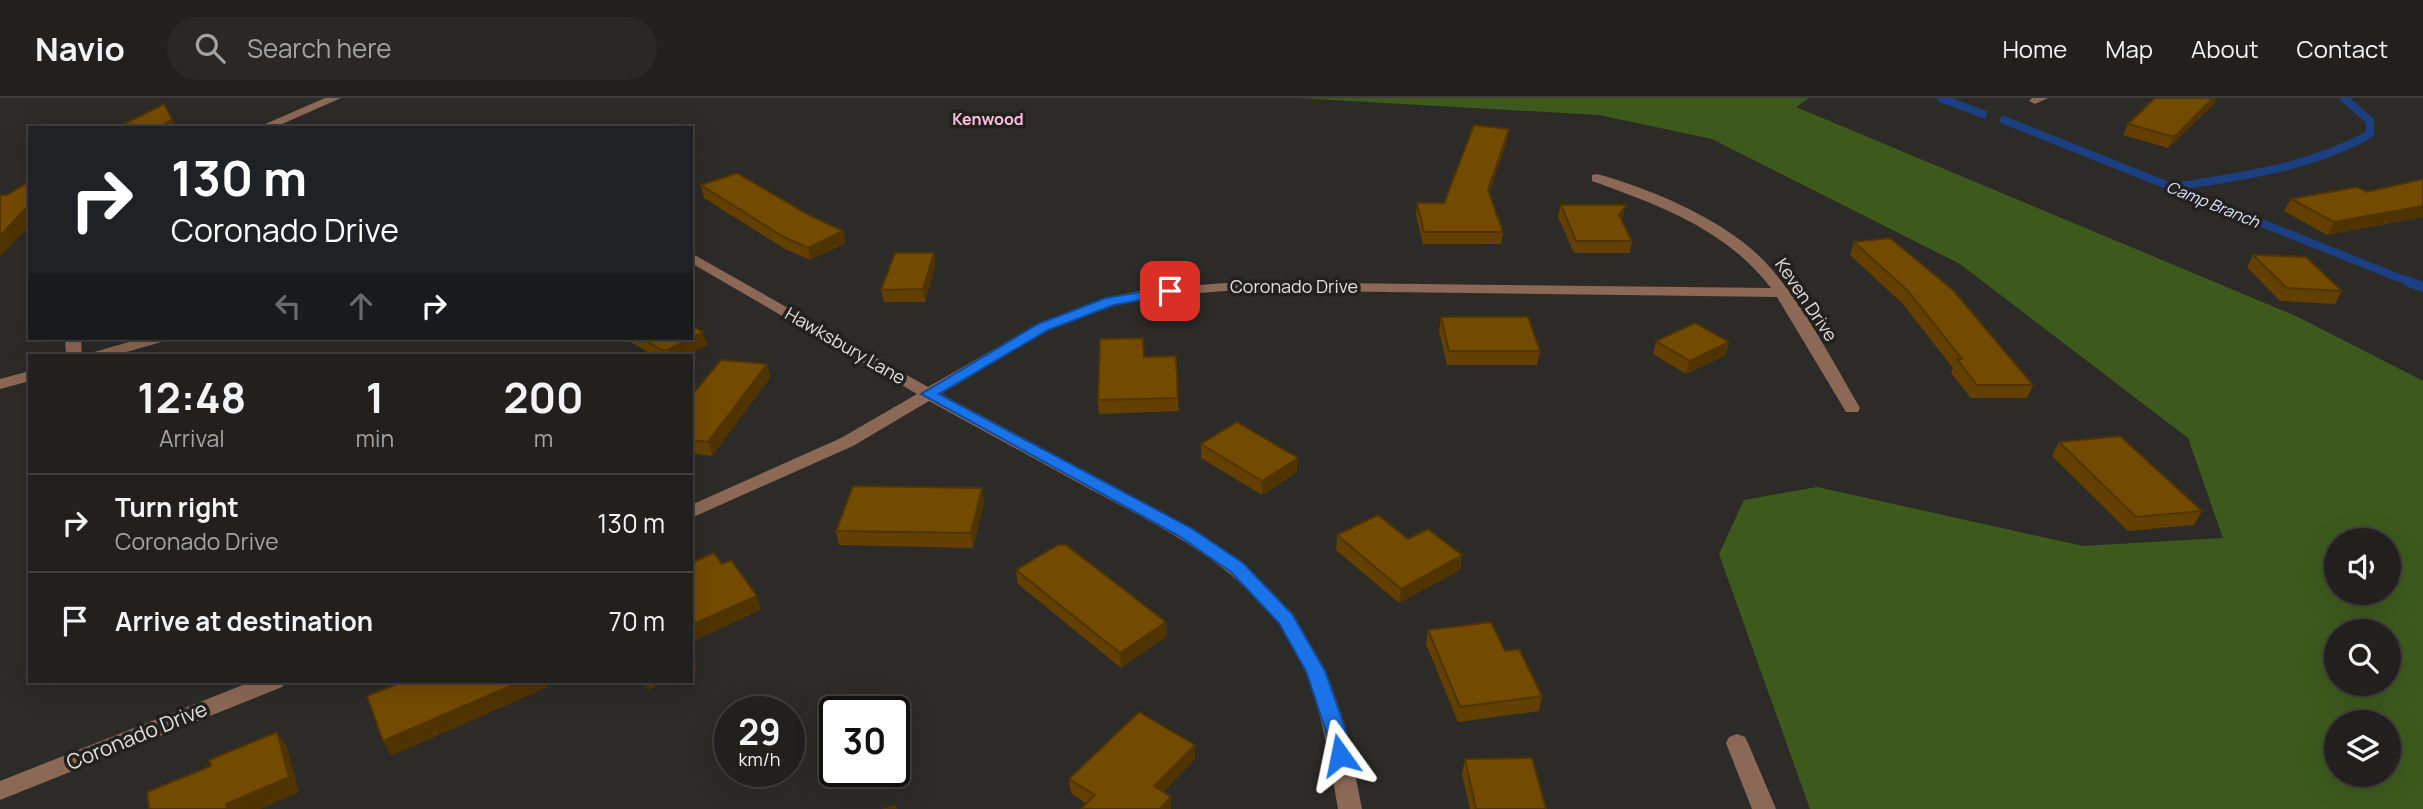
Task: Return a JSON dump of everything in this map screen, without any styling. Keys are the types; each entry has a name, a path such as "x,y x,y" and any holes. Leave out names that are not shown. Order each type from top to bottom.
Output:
{"street":[{"path":"267,126 335,98"},
{"name":"Keven Drive","path":"1597,178 1652,198 1720,233 1749,254 1782,293 1852,408"},
{"name":"Hawksbury Lane","path":"693,258 928,394 1185,532 1237,568 1286,619 1315,671 1335,728 1350,809"},
{"name":"Coronado Drive","path":"693,511 847,442 1043,327 1111,301 1192,288 1238,286 1782,293"},
{"path":"103,354 152,340"},
{"path":"0,384 28,377"},
{"name":"Coronado Drive","path":"0,791 269,683"},
{"path":"1737,743 1763,809"}],"green space":[{"path":"1298,98 1809,98 1796,107 2296,316 2423,381 2423,809 1810,809 1719,554 1744,500 1817,487 2083,546 2223,538 2188,438 1960,264 1712,139 1599,115"}],"building":[{"path":"2155,98 2213,98 2174,137 2128,124"},
{"path":"164,104 172,119 162,126 120,126"},
{"path":"1474,125 1509,129 1488,190 1503,232 1424,232 1417,203 1444,203"},
{"path":"737,173 809,215 843,231 808,248 782,236 701,185"},
{"path":"2423,179 2423,206 2334,222 2291,199 2357,187 2367,192"},
{"path":"28,182 28,207 0,236 0,195 7,195"},
{"path":"1561,205 1626,205 1619,215 1632,241 1576,241"},
{"path":"1890,238 1953,290 2033,385 1977,385 1957,359 1962,359 1908,291 1854,242"},
{"path":"895,253 934,253 923,289 881,290"},
{"path":"2253,255 2306,257 2342,291 2287,288"},
{"path":"1441,317 1528,317 1540,351 1449,351"},
{"path":"1695,323 1729,342 1690,361 1656,341"},
{"path":"693,326 703,332 693,337"},
{"path":"1143,338 1144,357 1176,356 1178,398 1098,400 1100,339"},
{"path":"645,340 687,340 668,350 661,350"},
{"path":"721,360 767,364 708,442 693,440 693,394"},
{"path":"1237,422 1298,458 1262,481 1201,444"},
{"path":"2120,436 2202,511 2136,517 2059,442"},
{"path":"853,486 982,488 971,533 836,531"},
{"path":"1378,515 1408,539 1428,529 1462,555 1401,589 1337,535"},
{"path":"1058,545 1066,545 1166,622 1120,653 1016,570"},
{"path":"714,553 722,564 731,560 757,596 693,624 693,562"},
{"path":"1491,622 1505,651 1519,649 1542,696 1460,707 1428,630"},
{"path":"400,683 517,683 383,741 367,696"},
{"path":"1139,712 1195,745 1154,786 1171,797 1159,809 1081,809 1095,795 1069,779"},
{"path":"277,732 289,777 226,804 227,809 149,809 147,792 211,766 209,760"},
{"path":"1532,758 1546,809 1476,809 1465,759"}],"waterway":[{"name":"Camp Branch","path":"1941,98 1983,114"},
{"path":"2174,187 2299,163 2347,146 2370,134 2370,121 2344,98"},
{"name":"Camp Branch","path":"2004,120 2412,283"},
{"name":"Camp Branch","path":"2407,281 2423,287"}],"district":[{"name":"Kenwood","path":"988,119"}],"route":[{"path":"1170,291 1111,301 1043,327 928,394 1185,532 1237,568 1286,619 1315,671 1335,728 1340,755"}]}
